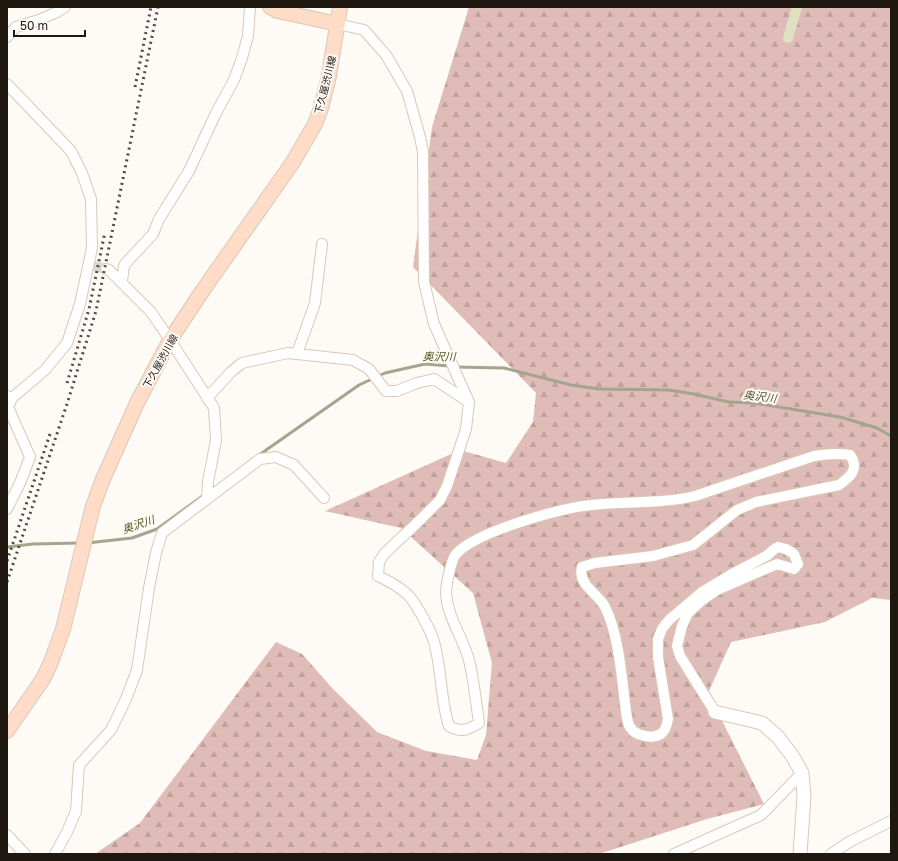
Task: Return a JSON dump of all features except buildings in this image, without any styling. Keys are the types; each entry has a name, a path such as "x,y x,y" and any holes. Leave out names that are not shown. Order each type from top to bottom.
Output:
{"main road":[{"path":"270,7 278,11 338,24"},
{"name":"下久屋渋川線","path":"7,731 43,679 51,662 63,629 93,506 103,479 137,403 170,340 308,139 316,124 322,108 329,76 340,7"}],"street":[{"path":"7,37 16,28 39,20 57,12 64,7"},
{"path":"121,282 123,279 123,269 125,264 153,234 159,219 190,171 216,113 234,80 248,36 250,7"},
{"path":"338,24 364,30 386,56 407,91 423,152 424,282 434,324 469,402 466,429 447,486 440,500 384,553 379,562 378,576 392,582 408,595 426,623 434,641 444,711 449,726 454,729 469,730 479,723 469,660 449,608 446,594 447,580 455,554 474,540 501,529 547,514 590,505 676,501 814,456 829,454 850,455 853,460 854,467 852,473 839,485 756,502 737,510 693,545 653,556 595,563 582,568 581,577 585,584 603,602 610,616 615,636 627,718 630,728 636,733 645,736 657,736 663,733 668,719 658,658 658,639 662,629 669,620 702,592 768,555 778,547 786,549 794,554 798,564 794,569 777,564 717,590 701,601 688,613 682,626 677,646 680,656 715,712 762,723 783,744 802,773 804,804 800,854"},
{"path":"7,84 71,150 82,173 91,199 92,248 92,266 67,343 45,370 10,397 8,407 30,457 7,510"},
{"path":"297,354 315,303 322,244"},
{"path":"106,269 110,270 151,312 214,408 216,440 208,482 207,498"},
{"path":"207,398 231,372 242,363 288,353 353,360 369,369 386,391 397,392 417,383 434,379 469,402"},
{"path":"55,854 76,811 79,765 111,730 126,699 137,670 149,588 156,553 162,533 260,459 276,457 294,465 324,498"},
{"path":"674,854 761,815 802,773"},
{"path":"831,854 849,842 891,821"},
{"path":"7,835 24,854"}],"green space":[{"path":"469,7 891,7 891,600 872,598 825,622 731,642 708,693 764,804 707,819 599,854 95,854 140,823 276,642 302,654 333,689 377,732 426,751 477,760 486,735 492,663 473,593 401,528 325,511 460,450 506,463 533,422 536,393 413,267 432,127"}],"waterway":[{"path":"788,38 797,7"},
{"name":"奥沢川","path":"259,455 359,385 385,373 425,364 449,366"},
{"name":"奥沢川","path":"455,367 504,368 571,385 599,389 669,390 729,402 754,403 840,417 877,428 891,436"},
{"name":"奥沢川","path":"87,543 132,538 157,529 204,495"},
{"name":"奥沢川","path":"7,547 33,544 79,543"}],"tunnel":[{"path":"94,266 106,269"}],"railway":[{"path":"135,87 151,7"},
{"path":"7,582 66,407 96,311 158,7"},
{"path":"67,383 89,309 105,232"},
{"path":"7,561 50,434"}]}
